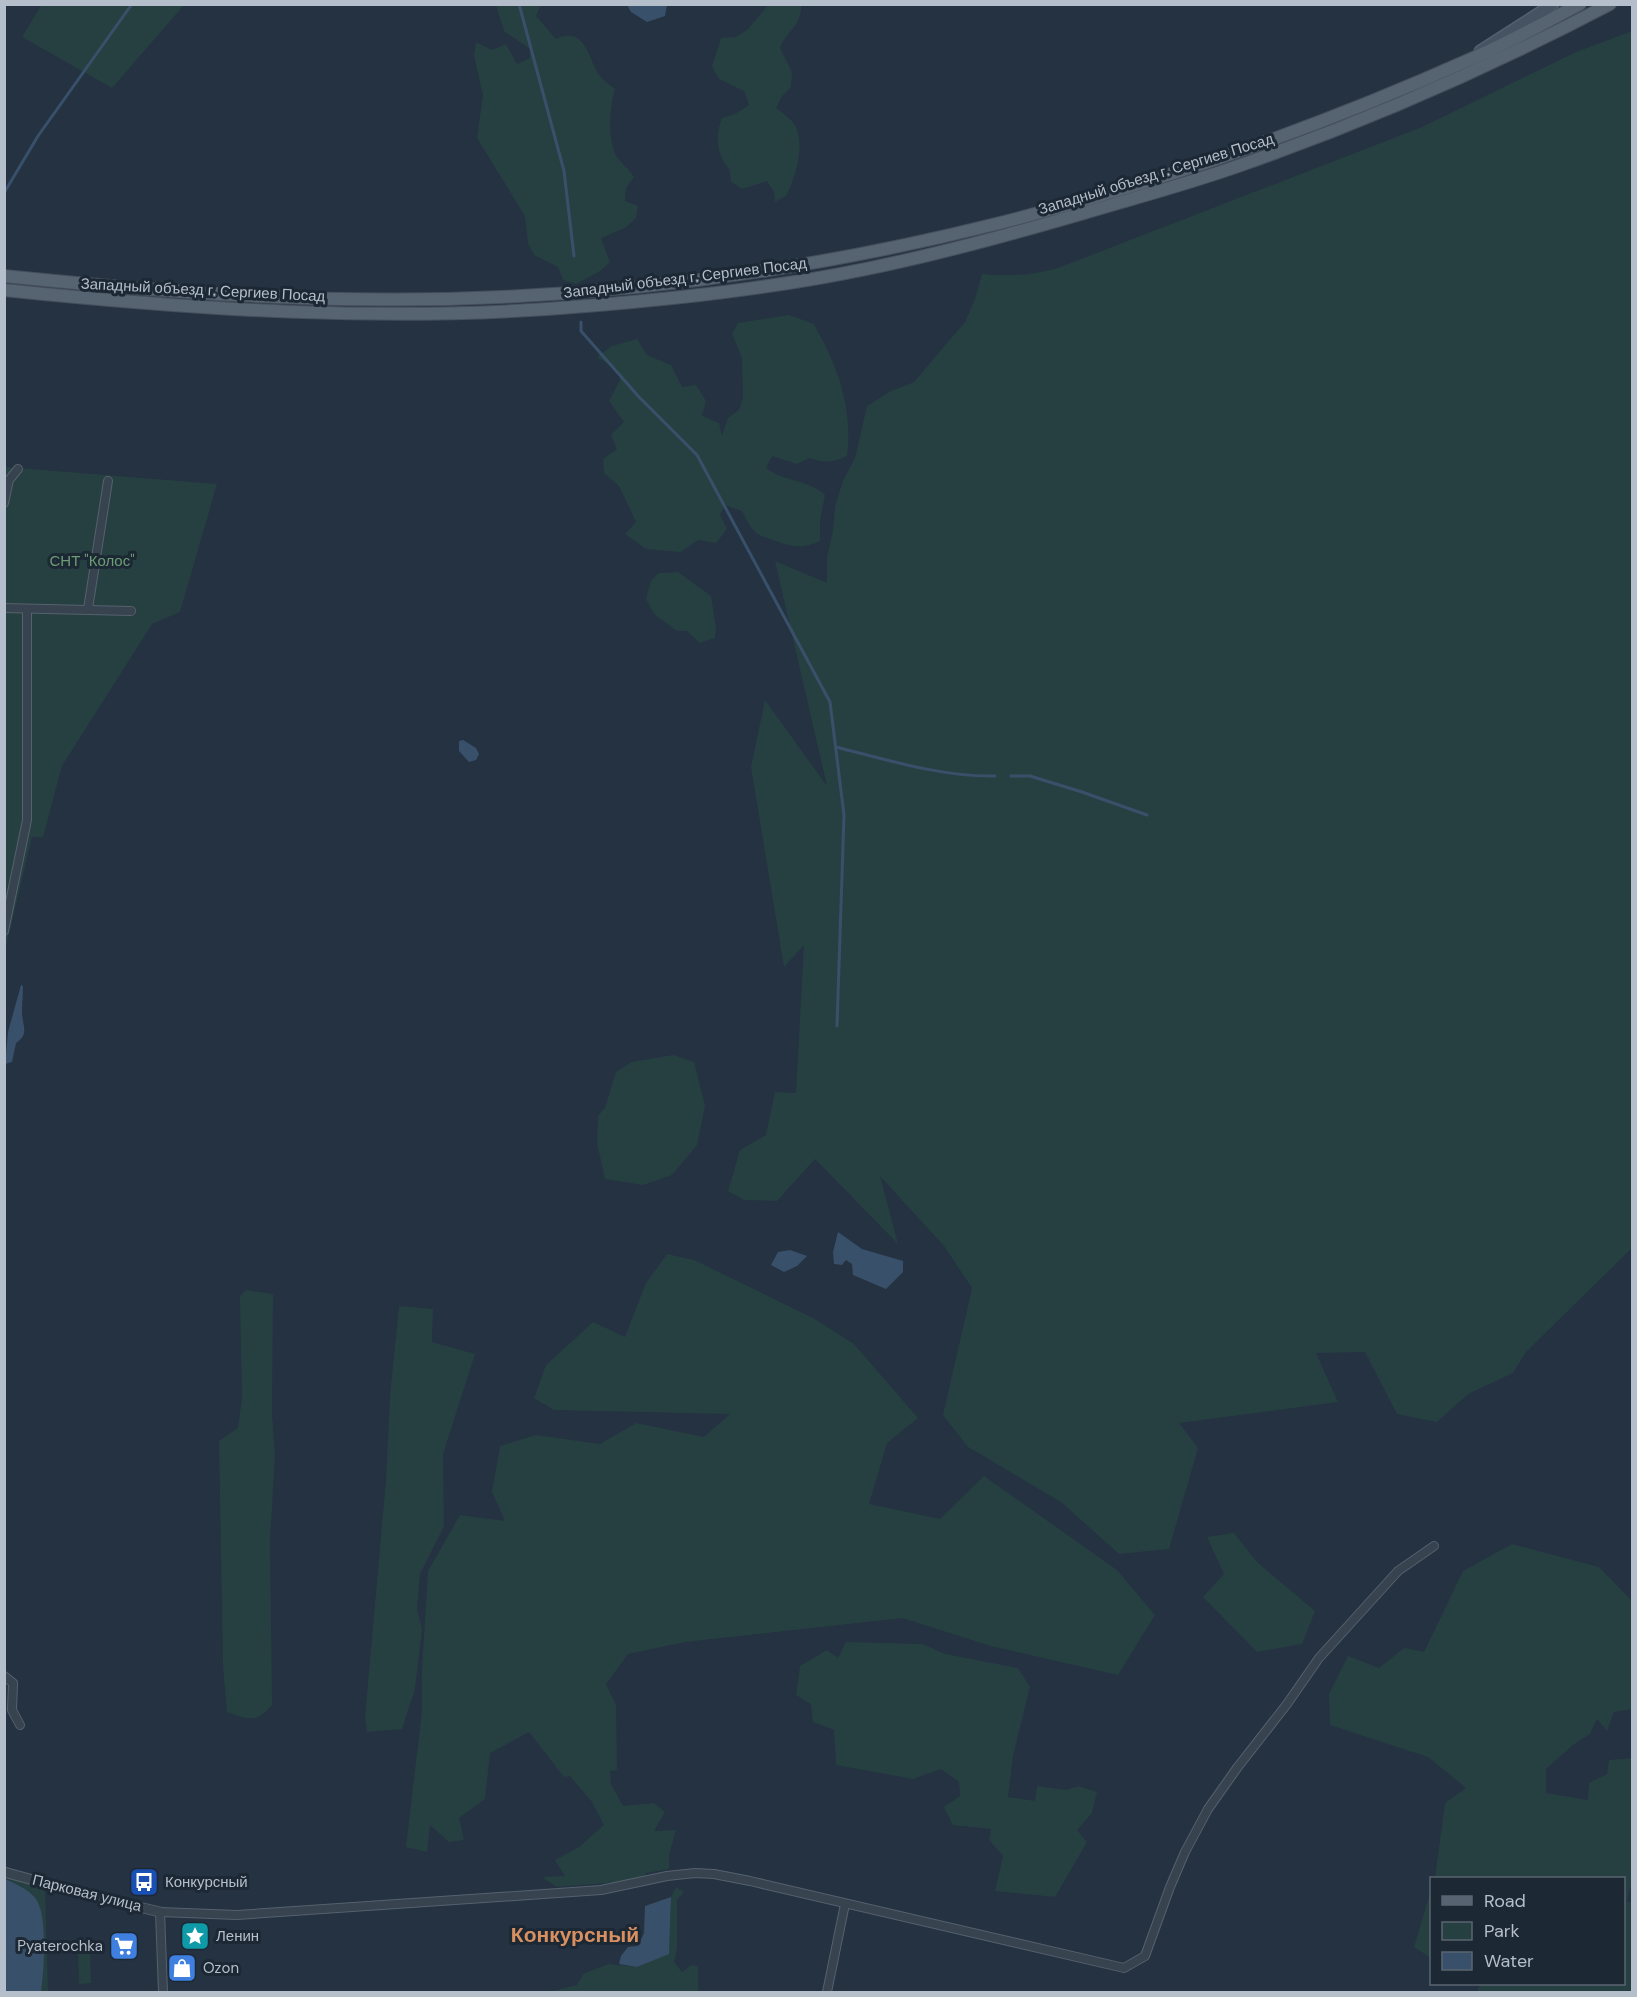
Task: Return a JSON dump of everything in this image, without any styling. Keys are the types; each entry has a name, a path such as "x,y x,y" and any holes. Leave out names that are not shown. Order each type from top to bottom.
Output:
{"main road":[{"path":"1462,63 1503,34 1553,4"},
{"name":"Западный объезд г. Сергиев Посад","path":"4,276 219,295 309,299 429,299 580,293 769,272 886,251 1019,218 1186,170 1336,117 1462,63 1580,4"},
{"name":"Западный объезд г. Сергиев Посад","path":"4,290 220,309 310,313 431,313 585,306 769,286 889,264 999,238 1243,165 1339,129 1494,62 1610,4"}],"street":[{"path":"4,503 9,480 18,469"},
{"path":"88,609 108,481"},
{"path":"4,608 131,611"},
{"path":"4,931 27,820 27,609"},
{"path":"160,1912 237,1915 601,1890 667,1876 694,1873 714,1874 1125,1968 1145,1956 1185,1852 1208,1809 1237,1767 1287,1704 1319,1658 1398,1571 1434,1546"},
{"path":"4,1676 13,1683 12,1710 20,1725"},
{"name":"Парковая улица","path":"4,1872 160,1912 163,1992"},
{"path":"827,1992 845,1904"}],"green space":[{"path":"42,4 184,5 112,88 22,37"},
{"path":"769,4 801,5 797,23 780,48 792,72 791,87 782,96 776,108 795,124 799,135 799,153 786,196 775,202 774,192 767,181 742,189 731,182 729,169 719,151 719,127 722,118 735,114 749,105 744,91 719,79 712,66 721,38 735,37 747,30"},
{"path":"496,5 541,5 536,16 556,39 565,36 577,38 586,48 599,74 615,89 611,113 611,140 616,155 634,177 626,188 625,201 638,206 636,218 625,228 601,238 610,262 600,271 576,284 563,280 558,267 534,255 528,243 525,216 477,138 483,95 474,56 476,42 492,50 506,44 517,64 530,58 530,49 504,31"},
{"path":"1632,31 1632,1248 1526,1352 1513,1373 1468,1394 1437,1422 1397,1414 1365,1352 1316,1353 1338,1402 1179,1423 1198,1448 1169,1549 1119,1554 1061,1502 968,1447 943,1415 972,1288 944,1246 880,1176 898,1244 815,1159 777,1201 744,1200 728,1191 740,1150 766,1135 775,1092 796,1093 804,945 784,967 751,767 765,700 827,786 775,561 827,583 827,557 833,531 835,506 843,481 855,458 867,406 889,392 914,382 965,322 982,274 1020,275 1058,268 1422,127 1576,52"},
{"path":"789,315 814,324 838,375 847,415 847,456 828,462 809,458 797,464 772,456 766,468 780,476 811,486 825,495 820,522 820,541 796,546 764,537 753,530 742,511 725,505 720,515 727,529 716,543 698,540 681,552 646,549 625,534 636,522 619,486 604,473 603,459 617,449 611,435 624,422 609,401 620,380 617,369 597,357 612,346 637,339 647,355 671,365 682,387 696,385 706,401 702,416 719,423 722,436 728,418 739,410 743,397 742,358 732,334 738,323"},
{"name":"СНТ \"Колос\"","path":"5,467 217,484 180,612 152,624 62,766 43,837 32,837 5,951"},
{"path":"678,572 711,596 716,628 715,638 700,643 687,631 677,631 654,614 646,599 651,581 659,573"},
{"path":"673,1055 694,1062 705,1106 697,1145 672,1175 643,1185 605,1179 597,1143 598,1116 605,1108 616,1072 632,1062"},
{"path":"667,1254 694,1260 813,1318 854,1344 918,1418 887,1443 869,1504 940,1519 984,1476 1117,1570 1155,1615 1118,1675 991,1646 902,1618 685,1642 628,1654 606,1684 616,1705 617,1770 610,1771 611,1784 623,1806 654,1803 665,1812 654,1831 676,1830 669,1855 669,1869 646,1873 643,1880 557,1887 542,1877 565,1876 555,1860 579,1847 604,1825 592,1802 570,1776 564,1777 529,1732 490,1753 485,1799 459,1818 464,1840 449,1842 430,1825 427,1852 406,1847 422,1711 428,1571 460,1515 505,1521 492,1492 500,1446 536,1435 600,1444 636,1423 704,1437 730,1414 554,1410 534,1398 546,1365 593,1322 625,1337 646,1283"},
{"path":"246,1290 273,1294 272,1415 275,1454 270,1542 272,1705 261,1715 251,1718 227,1712 223,1666 219,1441 238,1428 242,1398 240,1296"},
{"path":"399,1306 433,1309 432,1342 475,1354 443,1454 444,1526 420,1574 417,1609 422,1629 415,1689 402,1729 367,1732 365,1717"},
{"path":"1234,1533 1258,1563 1315,1611 1302,1644 1257,1652 1203,1597 1224,1574 1207,1537"},
{"path":"1512,1544 1599,1567 1632,1601 1632,1709 1614,1712 1607,1731 1597,1719 1590,1734 1573,1745 1546,1769 1546,1793 1588,1800 1589,1783 1607,1774 1609,1760 1632,1758 1632,1882 1627,1901 1632,1903 1632,1992 1477,1992 1480,1985 1625,1985 1625,1877 1435,1877 1445,1803 1466,1788 1428,1757 1330,1725 1329,1694 1348,1656 1379,1668 1404,1648 1424,1652 1463,1571"},
{"path":"846,1642 922,1644 945,1654 1018,1668 1030,1687 1013,1756 1008,1797 1035,1801 1037,1786 1067,1790 1078,1786 1097,1792 1092,1813 1077,1830 1087,1842 1055,1897 995,1891 1003,1856 989,1840 991,1829 953,1825 944,1807 960,1796 959,1782 941,1769 913,1779 836,1765 834,1730 813,1722 811,1704 796,1695 800,1666 827,1650 838,1658"},
{"path":"4,1876 45,1887 48,1992 5,1992"},
{"path":"676,1887 684,1892 677,1900 677,1949 674,1962 682,1972 691,1965 698,1966 698,1992 553,1992 577,1985 583,1974 608,1964 637,1967 669,1953 671,1897"},
{"path":"1430,1893 1430,1957 1414,1947"},
{"path":"78,1952 90,1952 91,1983 79,1984"}],"water":[{"path":"627,5 667,5 665,16 647,22 631,12"},
{"path":"463,740 476,748 479,754 476,760 469,762 459,751 459,741"},
{"path":"21,985 23,986 24,1033 16,1043 12,1062 5,1064 8,1032"},
{"path":"838,1232 862,1249 903,1261 903,1272 886,1289 853,1275 852,1264 846,1260 842,1265 834,1264 833,1252"},
{"path":"790,1250 807,1256 797,1266 784,1272 771,1265 778,1252"},
{"path":"5,1879 29,1892 40,1907 44,1931 41,1992 5,1992"},
{"path":"671,1897 669,1954 637,1967 619,1964 621,1956 628,1947 638,1946 644,1933 645,1906"}],"waterway":[{"path":"4,193 38,136 132,4"},
{"path":"519,4 564,171 574,256"},
{"path":"581,322 581,331 639,397 697,455 830,702 844,815 837,1026"},
{"path":"836,747 935,771 995,776"},
{"path":"1011,776 1030,776 1147,815"}],"place":[{"name":"Конкурсный","path":"144,1882"},
{"name":"Ленин","path":"195,1936"},
{"name":"Pyaterochka","path":"124,1946"},
{"name":"Ozon","path":"182,1968"}],"district":[{"name":"Конкурсный","path":"575,1935"}]}
